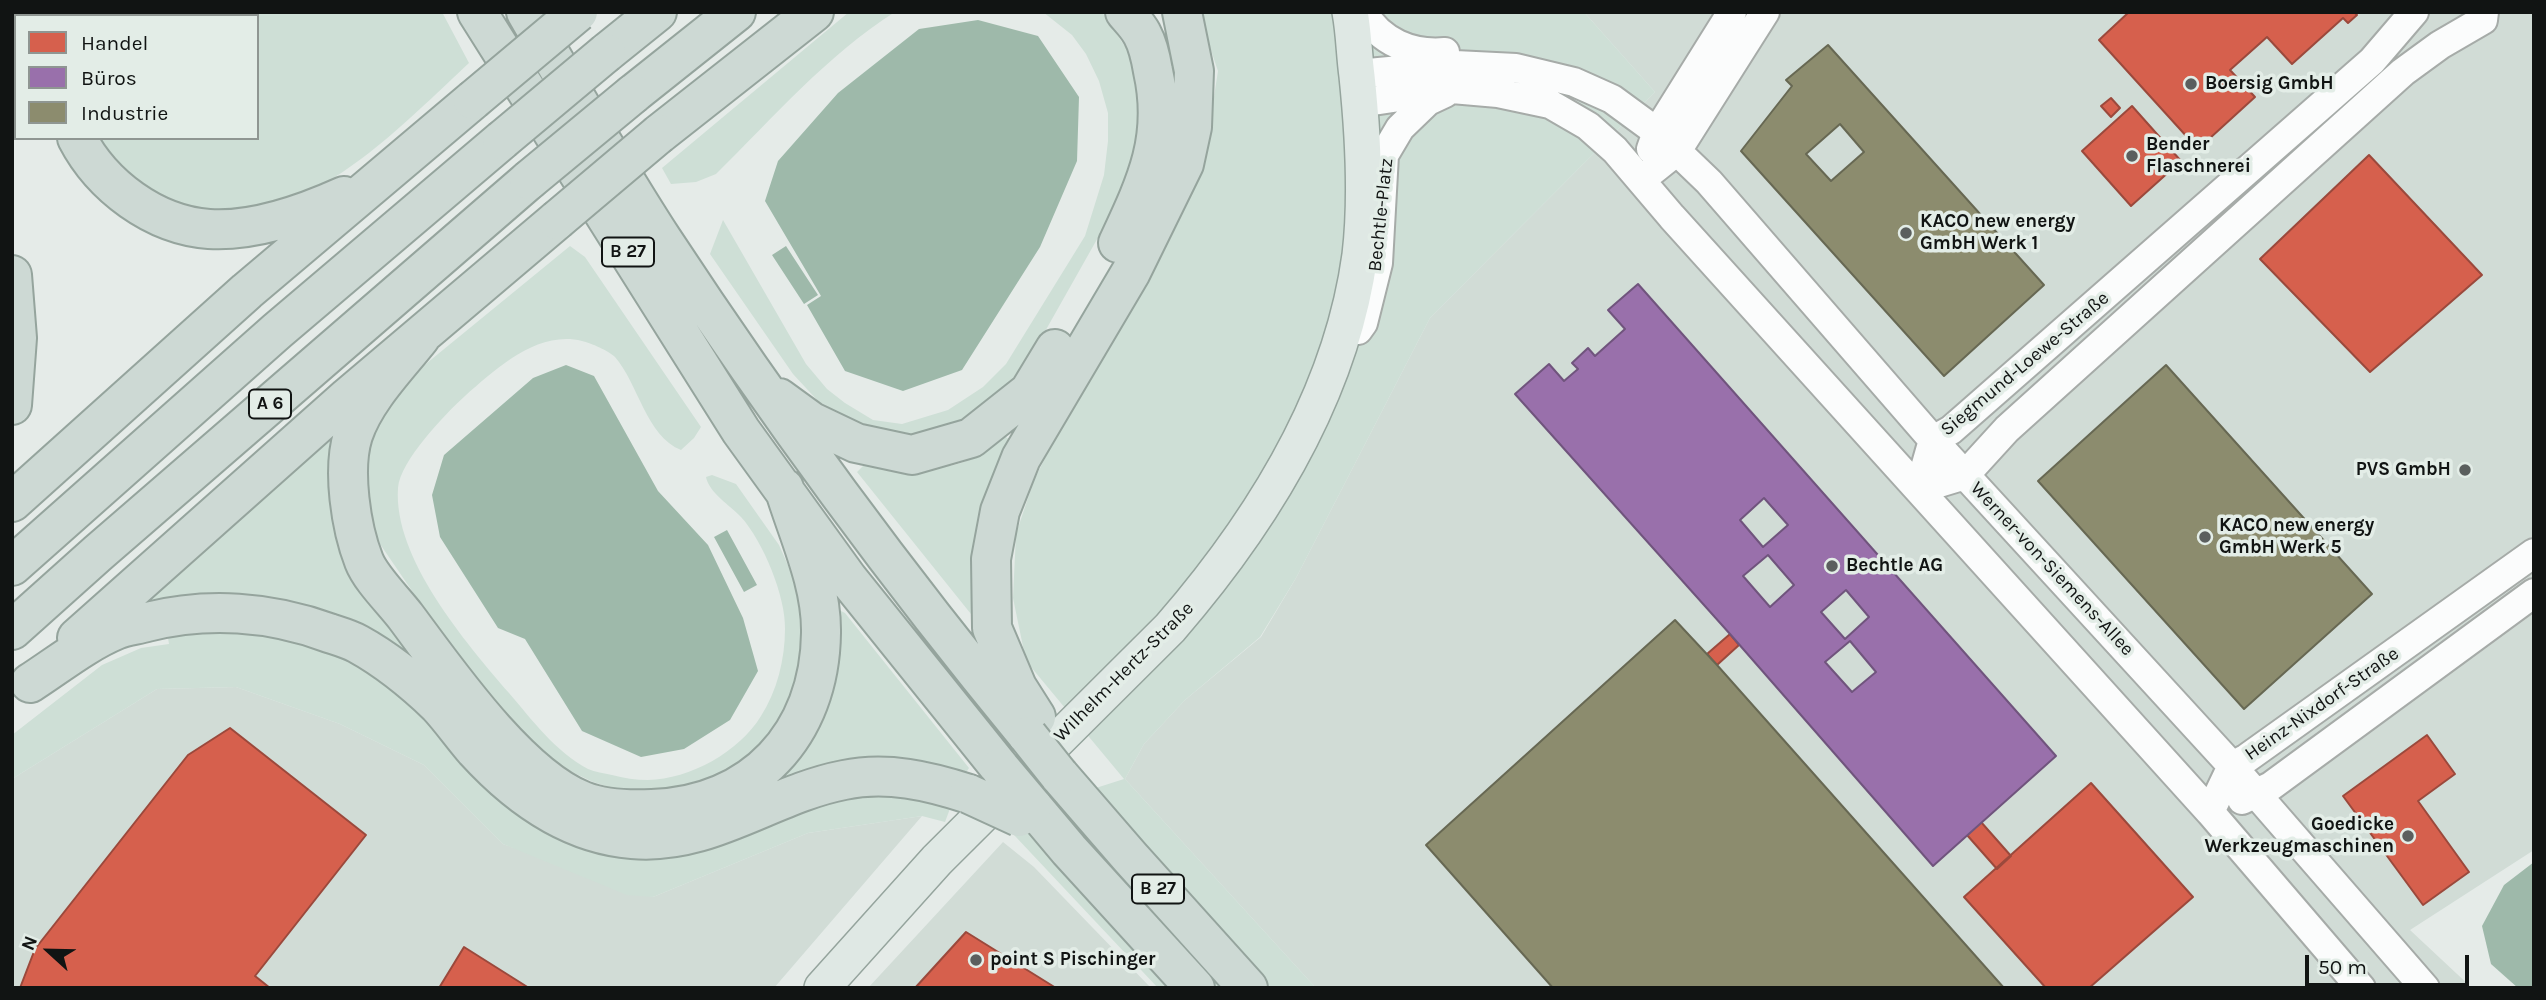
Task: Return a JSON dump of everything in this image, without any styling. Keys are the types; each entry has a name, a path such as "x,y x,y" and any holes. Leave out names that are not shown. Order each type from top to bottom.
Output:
{"highway":[{"name":"B 27","path":"477,12 741,431 848,579 1000,768 1026,811 1069,850 1195,988"},
{"name":"B 27","path":"526,12 660,236 817,465 910,589 1035,731 1065,776 1248,988"},
{"path":"12,502 247,291 578,12"},
{"name":"A 6","path":"12,566 277,331 657,12"},
{"name":"A 6","path":"12,630 529,180 736,12"},
{"path":"21,691 348,397 659,134 814,12"},
{"path":"762,386 812,422 856,443 912,455 971,438 1029,392 1116,247 1138,201 1155,153 1159,96 1152,61 1142,34 1125,12"},
{"path":"1035,731 992,628 990,559 997,523 1021,458 1131,272 1184,164 1192,127 1194,71 1182,12"},
{"path":"78,140 86,156 108,181 134,203 168,219 208,229 249,227 306,212 378,180"},
{"path":"12,275 17,338 12,405"},
{"path":"419,338 365,410 353,436 348,482 352,519 365,564 469,700 512,747 548,781 583,802 630,810 681,808 715,798 745,782 767,765 799,725 816,683 820,659 820,611 817,591 783,488"},
{"path":"21,691 79,651 117,630 163,618 245,612 307,625 356,643 401,673 439,706 511,786 538,807 562,820 605,834 632,839 673,839 707,831 769,805 845,779 884,776 923,781 1026,811"}],"main road":[{"name":"Wilhelm-Hertz-Straße","path":"822,988 937,860 1124,676 1198,597 1254,520 1287,464 1314,409 1334,359 1349,309 1363,229 1363,124 1350,12"}],"street":[{"path":"1363,12 1369,22 1385,35 1411,51 1428,54 1472,50 1514,56 1552,66 1574,82"},
{"path":"1642,179 1657,132 1732,12"},
{"path":"1642,179 1677,151 1765,12"},
{"name":"Siegmund-Loewe-Straße","path":"1919,489 1933,440 1951,430 2372,61 2414,12"},
{"name":"Siegmund-Loewe-Straße","path":"1965,475 2007,429 2403,72 2483,20 2484,12"},
{"path":"1358,88 1455,65 1516,68 1574,82 1612,99 1657,132 1677,151"},
{"path":"1358,88 1452,89 1498,93 1550,104 1588,127 1615,150 1672,217 2210,813 2361,988"},
{"name":"Bechtle-Platz","path":"1334,359 1363,323 1378,263 1384,155 1400,128 1409,119 1428,101 1452,89"},
{"name":"Werner-von-Siemens-Allee","path":"1677,151 1709,182 1933,440 2232,766 2426,988"},
{"path":"2193,218 2214,243"},
{"path":"1919,489 1965,475"},
{"name":"Heinz-Nixdorf-Straße","path":"2210,813 2232,766 2247,758 2534,553"},
{"name":"Heinz-Nixdorf-Straße","path":"2210,813 2257,794 2534,593"}],"shaded area":[{"path":"442,12 469,63 376,148 322,185 267,207 247,210 201,208 165,198 132,179 118,167 97,140 259,140 259,14 74,14"},
{"path":"849,12 895,12 846,47 716,174 696,182 671,184 662,168"},
{"path":"1043,12 1102,12 1128,51 1142,97 1139,141 1122,195 1043,335 1003,393 950,428 906,435 868,430 818,401 793,374 710,254 723,220 806,364 827,389 873,420 902,424 948,410 983,387 1006,364 1085,236 1104,175 1108,113 1099,81 1086,54 1072,35"},
{"path":"1198,12 1584,12 1655,92 1430,318 1296,578 1260,637 1185,700 1144,744 1125,779 1316,988 1158,988 999,819 1124,779 1026,661 1013,598 1016,534 1034,480 1076,397 1164,252 1192,193 1205,154 1218,71"},
{"path":"1584,12 2534,12 2534,850 2410,930 2472,988 1316,988 1125,779 1144,744 1185,700 1261,637 1296,578 1430,318 1655,92"},
{"path":"978,20 1038,36 1079,97 1077,161 1040,247 962,370 903,391 845,371 807,305 821,296 765,201 778,161 838,93 919,29"},
{"path":"570,246 585,257 701,427 681,450 659,433 615,357 582,341 565,339 533,346 490,374 465,396 436,426 406,465 398,488 400,515 407,543 436,598 454,625 545,735 588,769 625,778 664,778 696,769 727,752 740,741 761,716 782,663 784,616 772,570 749,527 715,494 706,477 712,475 736,484 779,545 800,592 808,637 804,677 778,727 746,759 708,783 632,794 593,782 545,759 451,648 380,544 367,511 370,438 405,381"},
{"path":"786,246 818,295 804,304 772,255"},
{"path":"566,365 594,376 658,491 708,545 743,618 758,671 730,720 684,749 641,757 582,731 525,639 498,628 440,537 432,495 444,455 533,378"},
{"path":"1004,436 1013,441 983,629 857,472 866,463 914,468 950,466 973,458"},
{"path":"331,440 336,447 414,653 409,658 157,606 148,598"},
{"path":"727,530 757,585 744,592 714,537"},
{"path":"839,610 845,613 969,768 965,774 774,785"},
{"path":"230,628 308,641 355,662 396,687 468,767 522,819 566,839 851,791 954,798 945,822 922,816 808,833 653,897 627,895 503,844 424,765 340,724 236,687 157,689 12,779 12,735 102,665 141,648 169,644 167,632"},
{"path":"236,687 340,724 424,765 503,844 653,897 808,833 922,816 774,988 12,988 12,779 157,689"},
{"path":"1003,842 1034,867 1151,988 868,988"},
{"path":"2534,862 2534,988 2518,988 2491,964 2482,926 2504,885"}],"building: Handel":[{"name":"Boersig GmbH","path":"2129,12 2354,12 2357,15 2348,23 2343,18 2292,64 2267,37 2230,70 2255,97 2198,149 2099,40"},
{"path":"2111,98 2120,108 2111,117 2101,106"},
{"name":"Bender Flaschnerei","path":"2132,106 2181,161 2131,206 2082,151"},
{"path":"2369,155 2482,275 2370,372 2260,259"},
{"path":"1730,634 1739,645 1717,665 1707,654"},
{"path":"230,728 366,835 255,976 270,988 20,988 35,949 188,755"},
{"name":"Goedicke Werkzeugmaschinen","path":"2427,735 2455,774 2418,801 2469,872 2423,905 2343,796"},
{"path":"2091,783 2193,897 2089,988 2046,988 1964,897"},
{"path":"1981,822 2011,856 1997,869 1967,835"},
{"name":"point S Pischinger","path":"966,932 1056,988 915,988"},
{"path":"464,947 529,988 439,988"}],"building: Büros":[{"name":"Bechtle AG","path":"1638,284 2056,756 1933,866 1515,394 1549,364 1564,381 1578,369 1572,363 1588,348 1595,356 1625,329 1608,310","holes":["1764,498 1788,525 1763,547 1740,520","1768,555 1794,585 1770,607 1743,576","1846,590 1869,617 1845,639 1821,612","1850,641 1876,672 1852,692 1825,662"]}],"building: Industrie":[{"name":"KACO new energy GmbH Werk 1","path":"1828,45 2044,285 1944,376 1741,151 1792,86 1786,80","holes":["1840,124 1864,152 1831,181 1806,154"]},
{"name":"KACO new energy GmbH Werk 5","path":"2166,365 2372,594 2244,709 2038,481"},
{"path":"1675,620 2004,988 1553,988 1426,845"}],"place":[{"name":"Boersig GmbH","path":"2191,84"},
{"name":"Bender Flaschnerei","path":"2132,156"},
{"name":"KACO new energy GmbH Werk 1","path":"1906,233"},
{"name":"PVS GmbH","path":"2465,470"},
{"name":"KACO new energy GmbH Werk 5","path":"2205,537"},
{"name":"Bechtle AG","path":"1832,566"},
{"name":"Goedicke Werkzeugmaschinen","path":"2408,836"},
{"name":"point S Pischinger","path":"976,960"}]}
